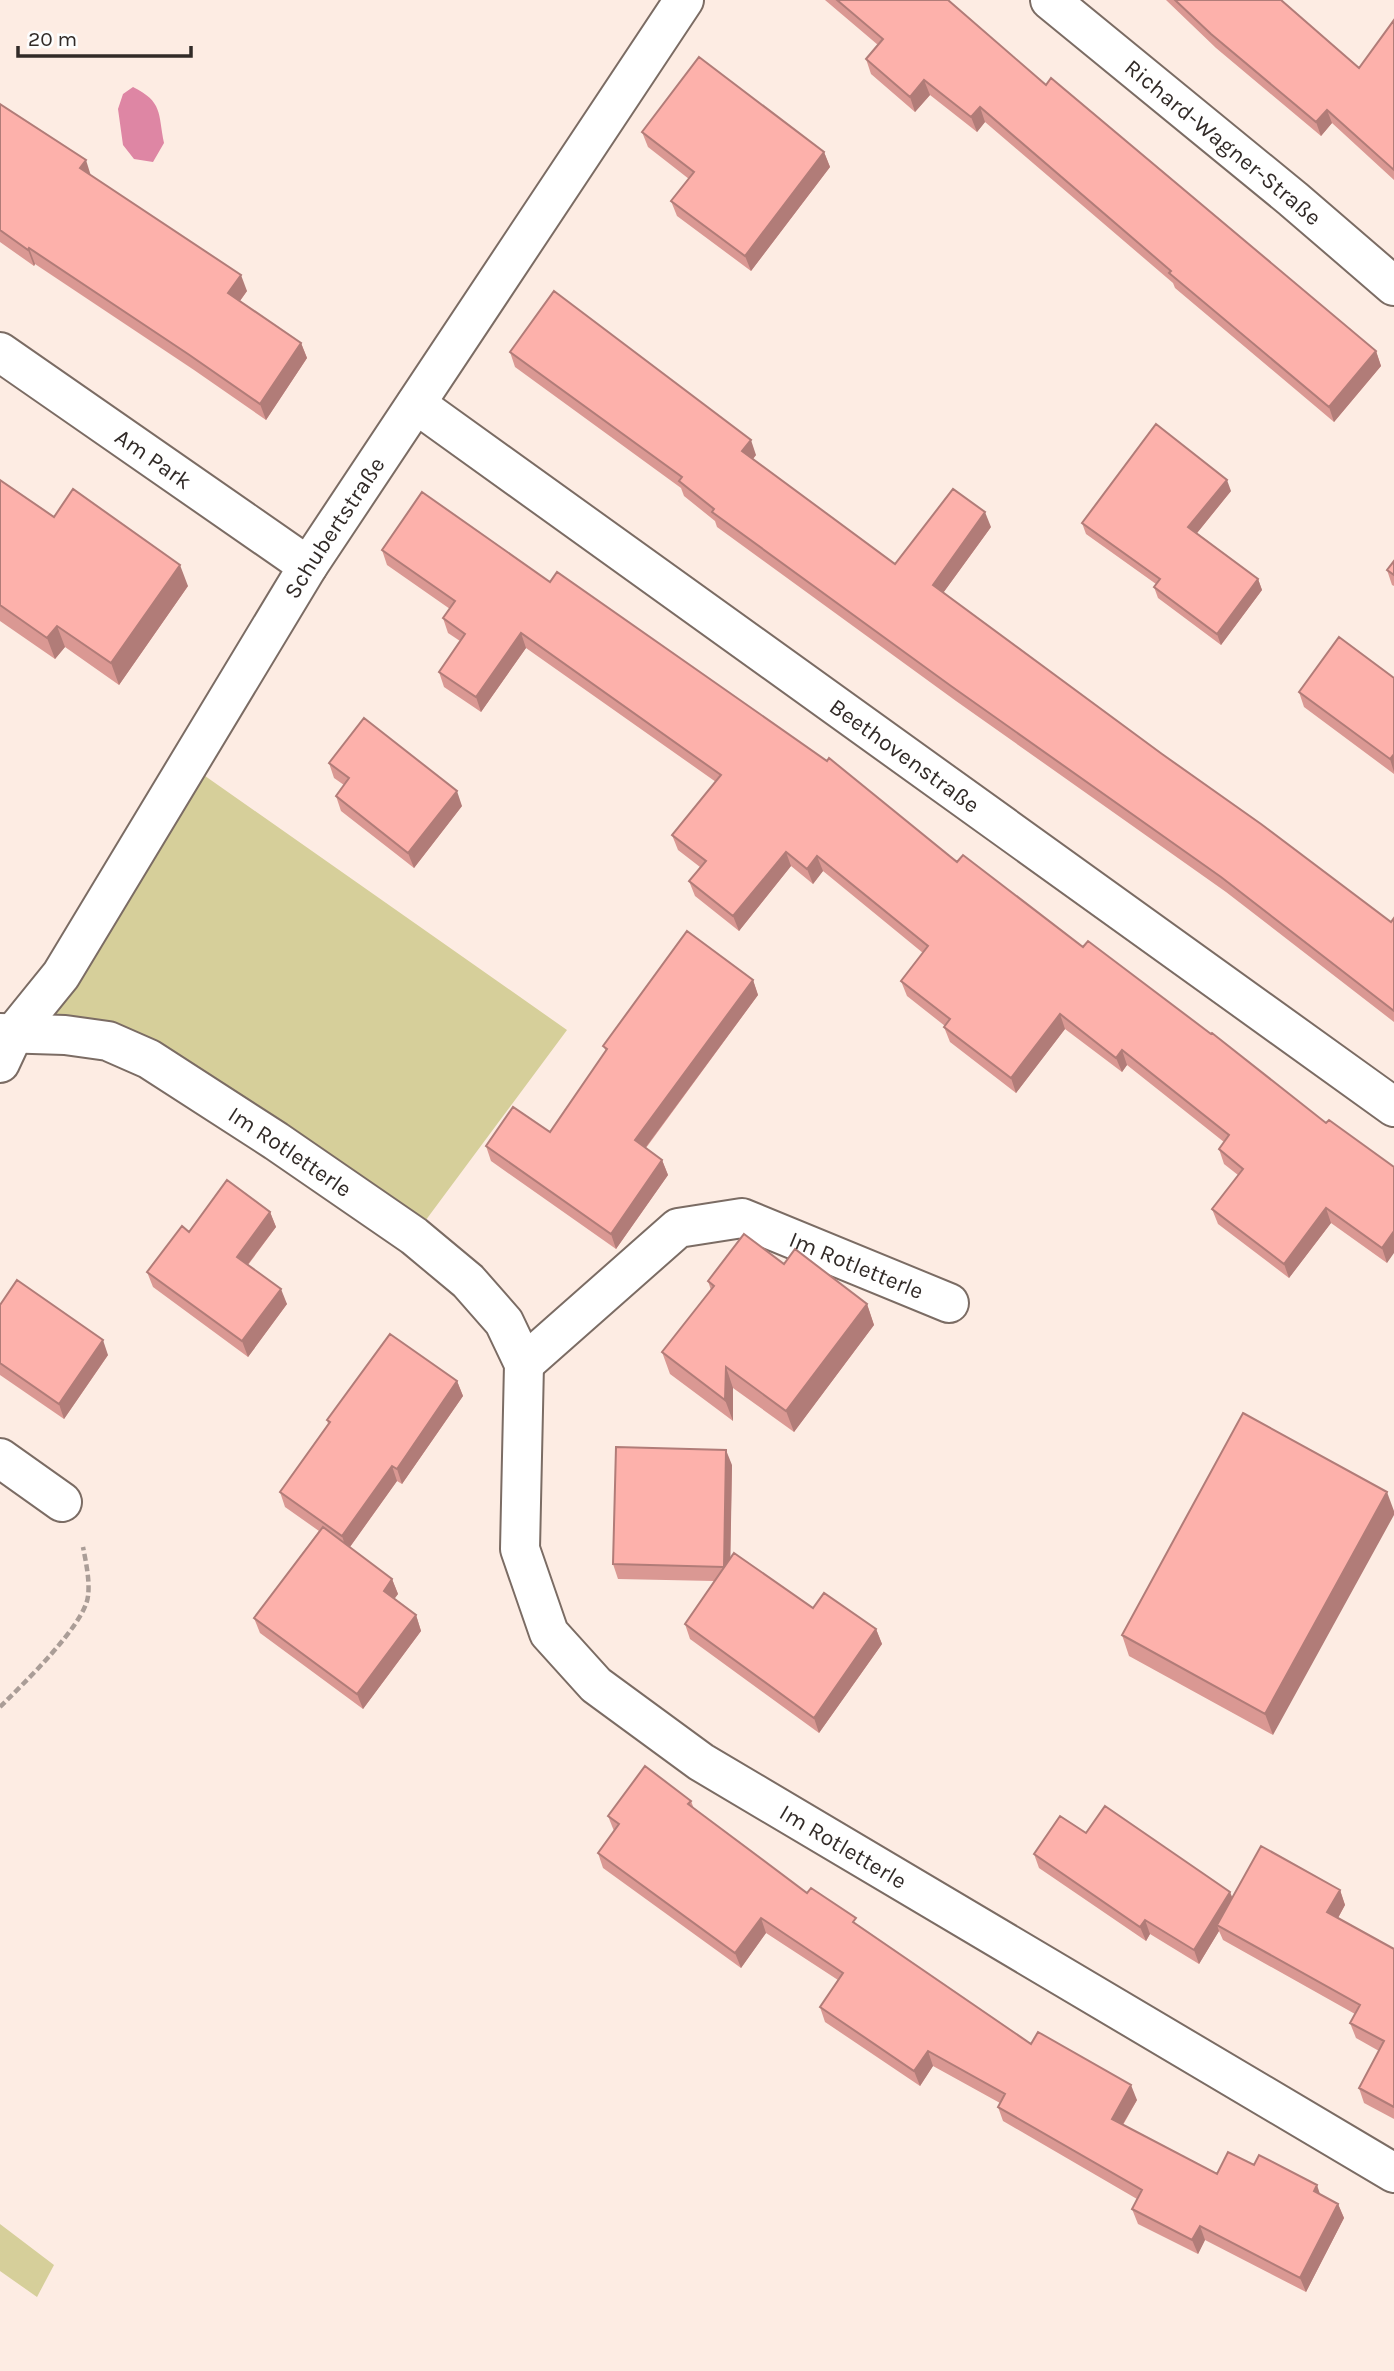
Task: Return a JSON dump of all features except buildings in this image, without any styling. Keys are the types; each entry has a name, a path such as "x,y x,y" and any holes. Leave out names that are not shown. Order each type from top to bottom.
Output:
{"street":[{"name":"Schubertstraße","path":"5,1043 61,975 308,566 684,0"},
{"name":"Richard-Wagner-Straße","path":"1051,0 1293,199 1394,286"},
{"name":"Am Park","path":"0,352 308,566"},
{"name":"Beethovenstraße","path":"416,404 1394,1107"},
{"name":"Im Rotletterle","path":"5,1043 65,1035 108,1041 149,1059 276,1141 414,1236 468,1281 504,1322 524,1364 520,1549 549,1633 596,1685 701,1762 1394,2173"},
{"name":"Im Rotletterle","path":"524,1364 678,1228 742,1218 949,1303"},
{"path":"0,1458 62,1502"}],"path":[{"path":"0,1707 73,1628 88,1598 79,1531 62,1502"}],"shaded area":[{"path":"133,87 150,98 158,109 164,143 153,162 134,159 123,145 118,109 123,94"},
{"path":"188,764 567,1030 414,1236 149,1059 14,1033"},
{"path":"0,2224 54,2265 37,2297 0,2271"}]}
